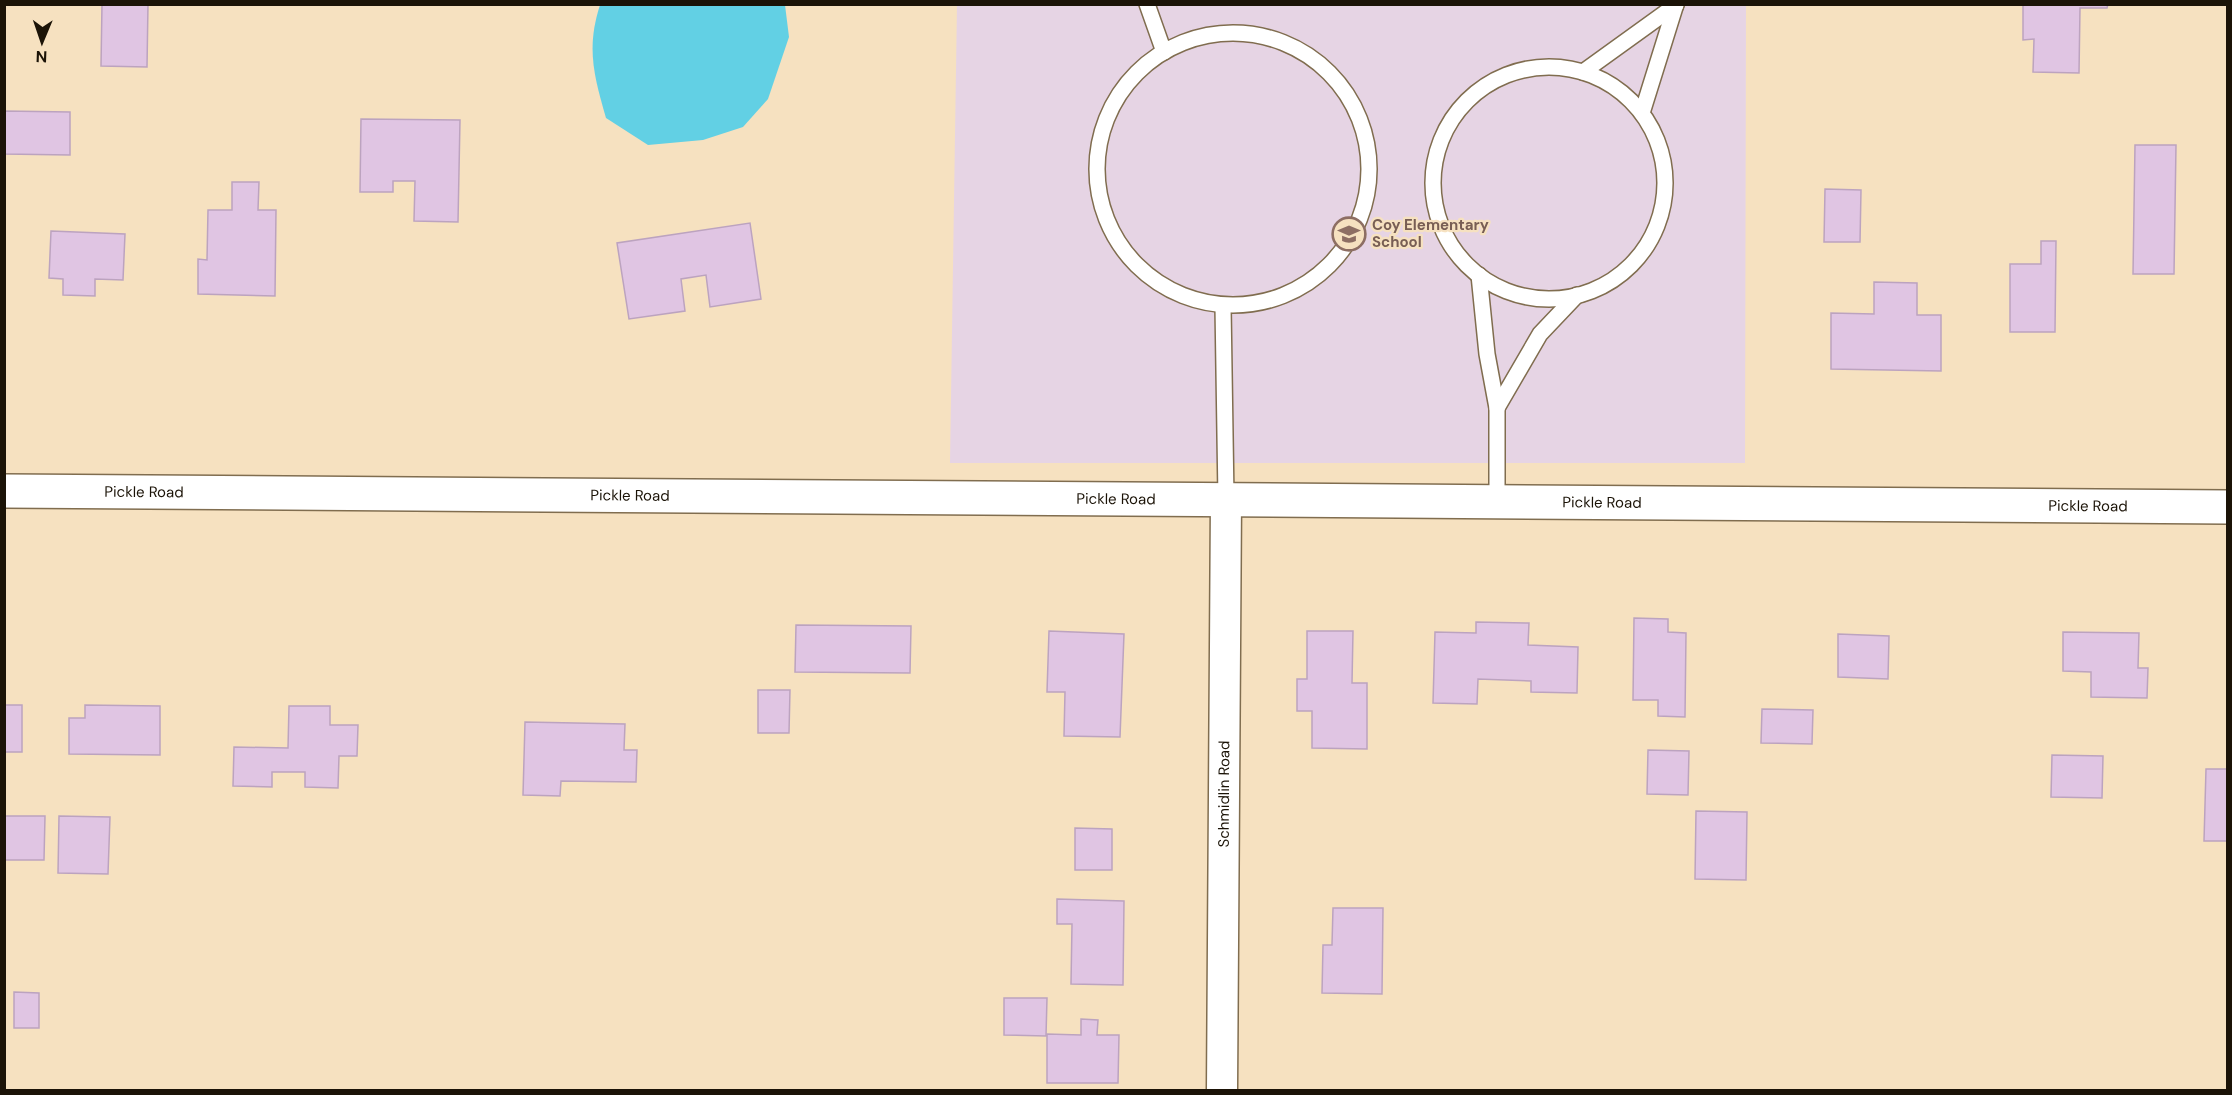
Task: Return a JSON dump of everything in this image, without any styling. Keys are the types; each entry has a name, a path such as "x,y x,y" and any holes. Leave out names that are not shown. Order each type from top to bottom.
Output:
{"street":[{"name":"Pickle Road","path":"4,491 2228,507"},
{"name":"Schmidlin Road","path":"1222,1090 1226,499"}],"lane":[{"path":"1147,4 1164,52"},
{"path":"1583,72 1676,5"},
{"path":"1642,113 1676,5"},
{"path":"1221,32 1265,35 1307,52 1340,82 1363,121 1371,165 1365,211 1344,251 1310,283 1268,301 1223,306 1178,295 1139,270 1112,233 1097,191 1098,146 1112,104 1140,68 1177,43 1221,32"},
{"path":"1546,67 1583,72 1616,88 1642,113 1660,147 1666,183 1660,220 1643,253 1616,279 1577,295 1543,299 1504,291 1471,269 1446,238 1433,200 1434,161 1449,123 1475,94 1509,74 1546,67"},
{"path":"1479,275 1487,354 1497,408 1497,501"},
{"path":"1497,408 1540,334 1577,295"},
{"path":"1223,306 1226,499"}],"shaded area":[{"name":"Coy Elementary School","path":"957,5 1746,5 1745,463 950,463"}],"water":[{"path":"600,5 785,5 789,37 768,99 743,127 703,140 648,145 606,118 593,62 593,35"}],"building":[{"path":"102,4 148,4 147,67 101,66"},
{"path":"2023,4 2108,4 2107,8 2080,8 2079,73 2033,72 2034,39 2023,40"},
{"path":"4,111 70,112 70,155 4,154"},
{"path":"361,119 460,120 458,222 414,221 415,181 393,181 393,192 360,192"},
{"path":"2135,145 2176,145 2174,274 2133,274"},
{"path":"232,182 259,182 258,210 276,210 275,296 198,294 198,259 207,260 208,210 232,210"},
{"path":"1825,189 1861,190 1860,242 1824,242"},
{"path":"750,223 761,299 710,307 706,275 681,279 685,311 629,319 617,243"},
{"path":"51,231 125,234 123,280 95,279 95,296 63,295 63,279 49,278"},
{"path":"2041,241 2056,241 2055,332 2010,332 2010,264 2041,264"},
{"path":"1874,282 1917,283 1917,315 1941,315 1941,371 1831,369 1831,313 1874,314"},
{"path":"1634,618 1668,619 1668,632 1686,633 1685,717 1658,716 1658,700 1633,700"},
{"path":"1476,622 1529,623 1528,645 1578,647 1577,693 1531,692 1531,681 1478,679 1477,704 1433,703 1435,632 1476,633"},
{"path":"796,625 911,626 910,673 795,672"},
{"path":"1049,631 1124,634 1120,737 1064,736 1065,692 1047,692"},
{"path":"1307,631 1353,631 1352,683 1367,683 1367,749 1312,748 1312,711 1297,711 1297,679 1307,679"},
{"path":"2063,632 2139,633 2138,668 2148,668 2147,698 2091,697 2091,672 2063,671"},
{"path":"1838,634 1889,636 1888,679 1838,677"},
{"path":"758,690 790,690 789,733 758,733"},
{"path":"4,705 22,705 22,752 4,752"},
{"path":"85,705 160,706 160,755 69,754 69,718 85,718"},
{"path":"289,706 330,706 330,725 358,725 357,756 339,756 338,788 305,787 305,772 272,772 272,787 233,786 234,747 288,748"},
{"path":"1762,709 1813,710 1812,744 1761,743"},
{"path":"525,722 625,724 624,750 637,750 636,782 561,781 560,796 523,795"},
{"path":"1648,750 1689,751 1688,795 1647,794"},
{"path":"2052,755 2103,756 2102,798 2051,797"},
{"path":"2206,769 2228,769 2228,841 2204,841"},
{"path":"1696,811 1747,812 1746,880 1695,879"},
{"path":"4,816 45,816 44,860 4,860"},
{"path":"59,816 110,817 108,874 58,873"},
{"path":"1075,828 1112,829 1112,870 1075,870"},
{"path":"1057,899 1124,901 1123,985 1071,984 1072,924 1057,924"},
{"path":"1333,908 1383,908 1382,994 1322,993 1323,945 1332,945"},
{"path":"14,992 39,993 39,1028 14,1028"},
{"path":"1004,998 1047,998 1046,1036 1004,1035"},
{"path":"1081,1019 1098,1020 1097,1035 1119,1035 1118,1083 1047,1083 1047,1034 1081,1035"}],"place":[{"name":"Coy Elementary School","path":"1349,234"}]}
